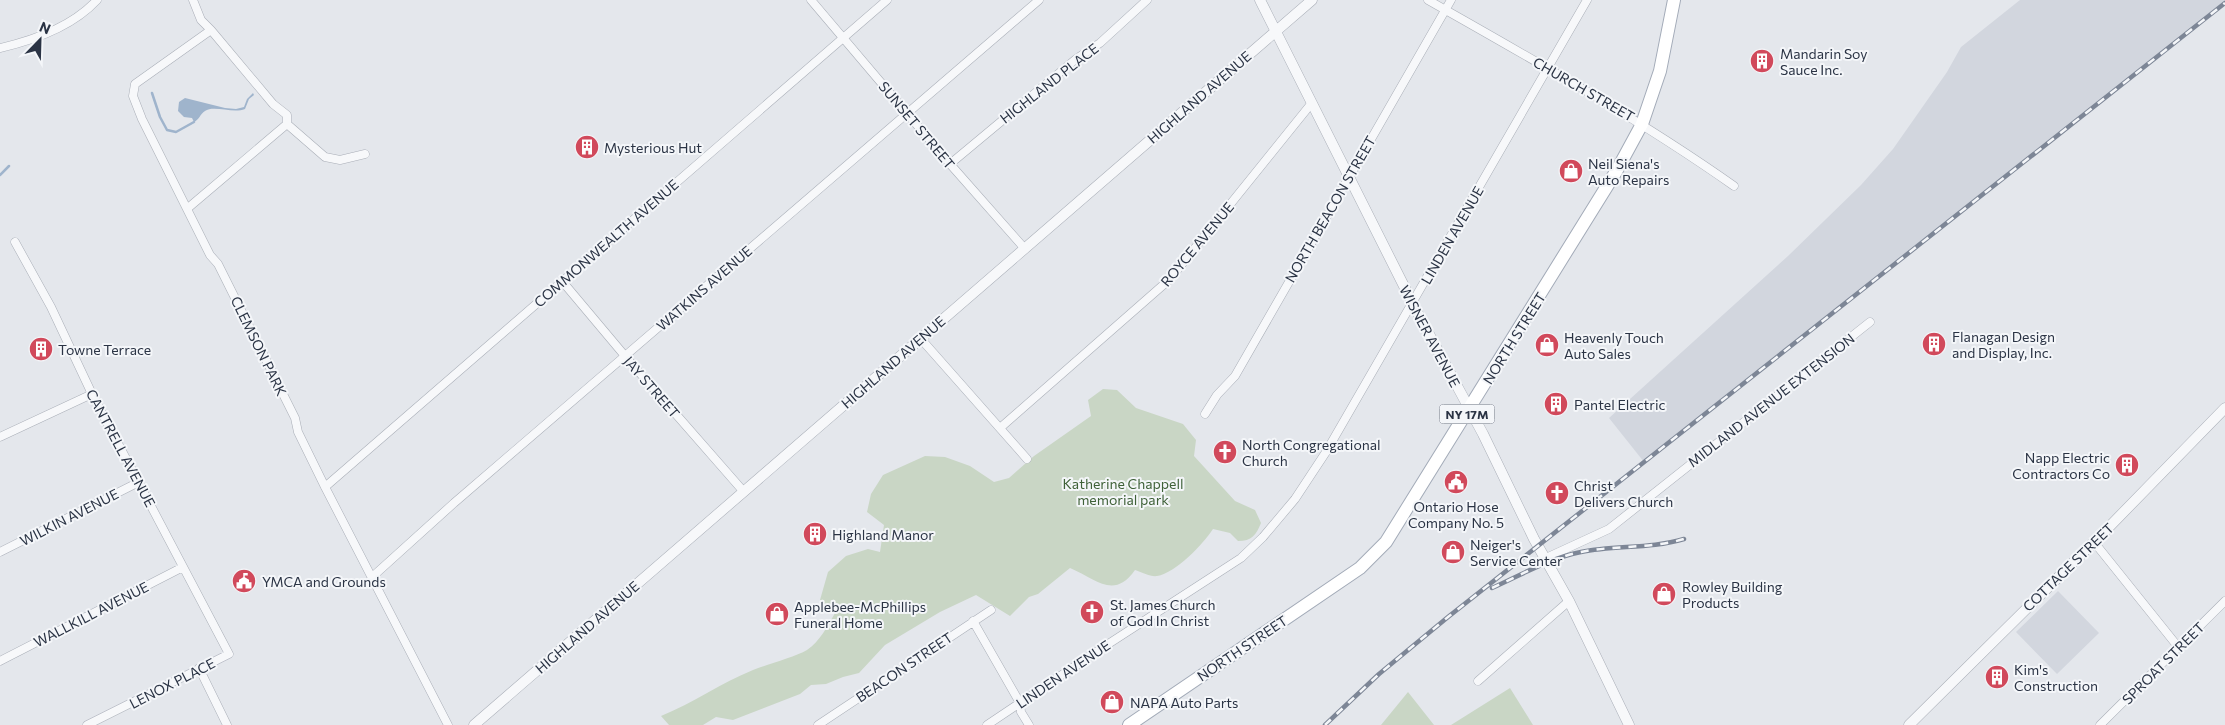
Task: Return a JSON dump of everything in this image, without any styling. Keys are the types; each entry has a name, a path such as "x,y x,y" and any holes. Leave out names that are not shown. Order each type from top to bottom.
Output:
{"main road":[{"name":"NORTH STREET","path":"1128,725 1352,573 1372,557 1386,542 1618,170 1642,124 1660,71 1674,0"}],"street":[{"path":"0,48 51,32 87,11 97,0"},
{"path":"188,208 287,124 288,115 273,104 201,20 193,0"},
{"name":"SUNSET STREET","path":"811,0 1024,249"},
{"name":"COMMONWEALTH AVENUE","path":"325,486 887,0"},
{"name":"WATKINS AVENUE","path":"371,578 454,503 1039,0"},
{"name":"HIGHLAND PLACE","path":"950,164 1076,59 1100,43 1147,0"},
{"name":"WISNER AVENUE","path":"1260,0 1412,304 1470,409 1569,601 1629,725"},
{"name":"HIGHLAND AVENUE","path":"474,725 1312,0"},
{"name":"CHURCH STREET","path":"1428,0 1642,124 1734,186"},
{"name":"NORTH BEACON STREET","path":"1206,414 1217,395 1235,376 1450,0"},
{"name":"LINDEN AVENUE","path":"987,725 1241,558 1263,537 1295,499 1326,452 1587,0"},
{"name":"CLEMSON PARK","path":"210,30 135,84 133,96 142,119 295,418 298,432 371,578 448,725"},
{"name":"ROYCE AVENUE","path":"1000,428 1170,279 1311,104"},
{"path":"287,124 325,157 340,160 365,154"},
{"name":"CANTRELL AVENUE","path":"15,242 51,307 92,394 229,654"},
{"name":"JAY STREET","path":"562,281 744,492"},
{"name":"MIDLAND AVENUE EXTENSION","path":"1546,558 1609,529 1870,322"},
{"path":"921,338 1027,459"},
{"path":"0,437 92,394"},
{"name":"COTTAGE STREET","path":"1909,725 2094,542 2225,408"},
{"name":"WILKIN AVENUE","path":"0,552 139,482"},
{"path":"2094,542 2179,648"},
{"name":"WALLKILL AVENUE","path":"0,661 183,567"},
{"path":"1478,681 1569,601"},
{"name":"SPROAT STREET","path":"2100,725 2225,601"},
{"name":"BEACON STREET","path":"818,725 991,610"},
{"path":"973,621 1020,703 1021,712 1029,725"},
{"name":"LENOX PLACE","path":"87,725 229,654"},
{"path":"199,668 227,725"}],"shaded area":[{"path":"2020,0 2224,0 2225,3 1644,462 1609,418 1788,256 1861,185 1893,149 1947,72 1961,47"},
{"path":"2058,591 2099,633 2057,674 2016,632"}],"green space":[{"name":"Katherine Chappell memorial park","path":"1103,389 1117,390 1136,408 1183,424 1196,440 1194,456 1235,501 1255,510 1261,523 1253,536 1247,540 1238,541 1230,533 1213,529 1196,550 1172,570 1155,576 1135,570 1120,584 1104,584 1070,568 1038,594 1029,597 1010,616 976,595 940,612 885,645 859,673 826,684 811,685 800,694 733,720 716,717 703,725 669,725 661,716 741,675 802,653 816,642 835,613 820,600 828,572 846,556 868,549 880,552 884,525 867,512 871,494 883,475 925,456 945,457 970,466 994,482 1009,478 1034,456 1091,416 1088,400"},
{"path":"1510,688 1533,725 1451,725"},
{"path":"1408,692 1434,725 1381,725"}],"water":[{"path":"253,93 254,95 249,99 245,109 235,111 209,109 203,112 194,122 192,118 184,117 178,111 179,102 185,98 236,109 244,107 247,99"}],"waterway":[{"path":"152,93 160,117 167,130 176,132 194,122"},
{"path":"0,175 9,166"}],"railway":[{"path":"1325,725 1379,674 1448,617 2225,3"},
{"path":"1492,588 1569,555 1594,550 1658,544 1684,539"}],"place":[{"name":"Mandarin Soy Sauce Inc.","path":"1762,61"},
{"name":"Mysterious Hut","path":"587,147"},
{"name":"Neil Siena's Auto Repairs","path":"1571,171"},
{"name":"Flanagan Design and Display, Inc.","path":"1934,344"},
{"name":"Heavenly Touch Auto Sales","path":"1547,345"},
{"name":"Towne Terrace","path":"41,349"},
{"name":"Pantel Electric","path":"1556,404"},
{"name":"North Congregational Church","path":"1225,452"},
{"name":"Napp Electric Contractors Co","path":"2127,465"},
{"name":"Ontario Hose Company No. 5","path":"1456,482"},
{"name":"Christ Delivers Church","path":"1557,493"},
{"name":"Highland Manor","path":"815,534"},
{"name":"Neiger's Service Center","path":"1453,552"},
{"name":"YMCA and Grounds","path":"244,581"},
{"name":"Rowley Building Products","path":"1664,594"},
{"name":"St. James Church of God In Christ","path":"1092,612"},
{"name":"Applebee-McPhillips Funeral Home","path":"777,614"},
{"name":"Kim's Construction","path":"1997,677"},
{"name":"NAPA Auto Parts","path":"1112,702"}]}
